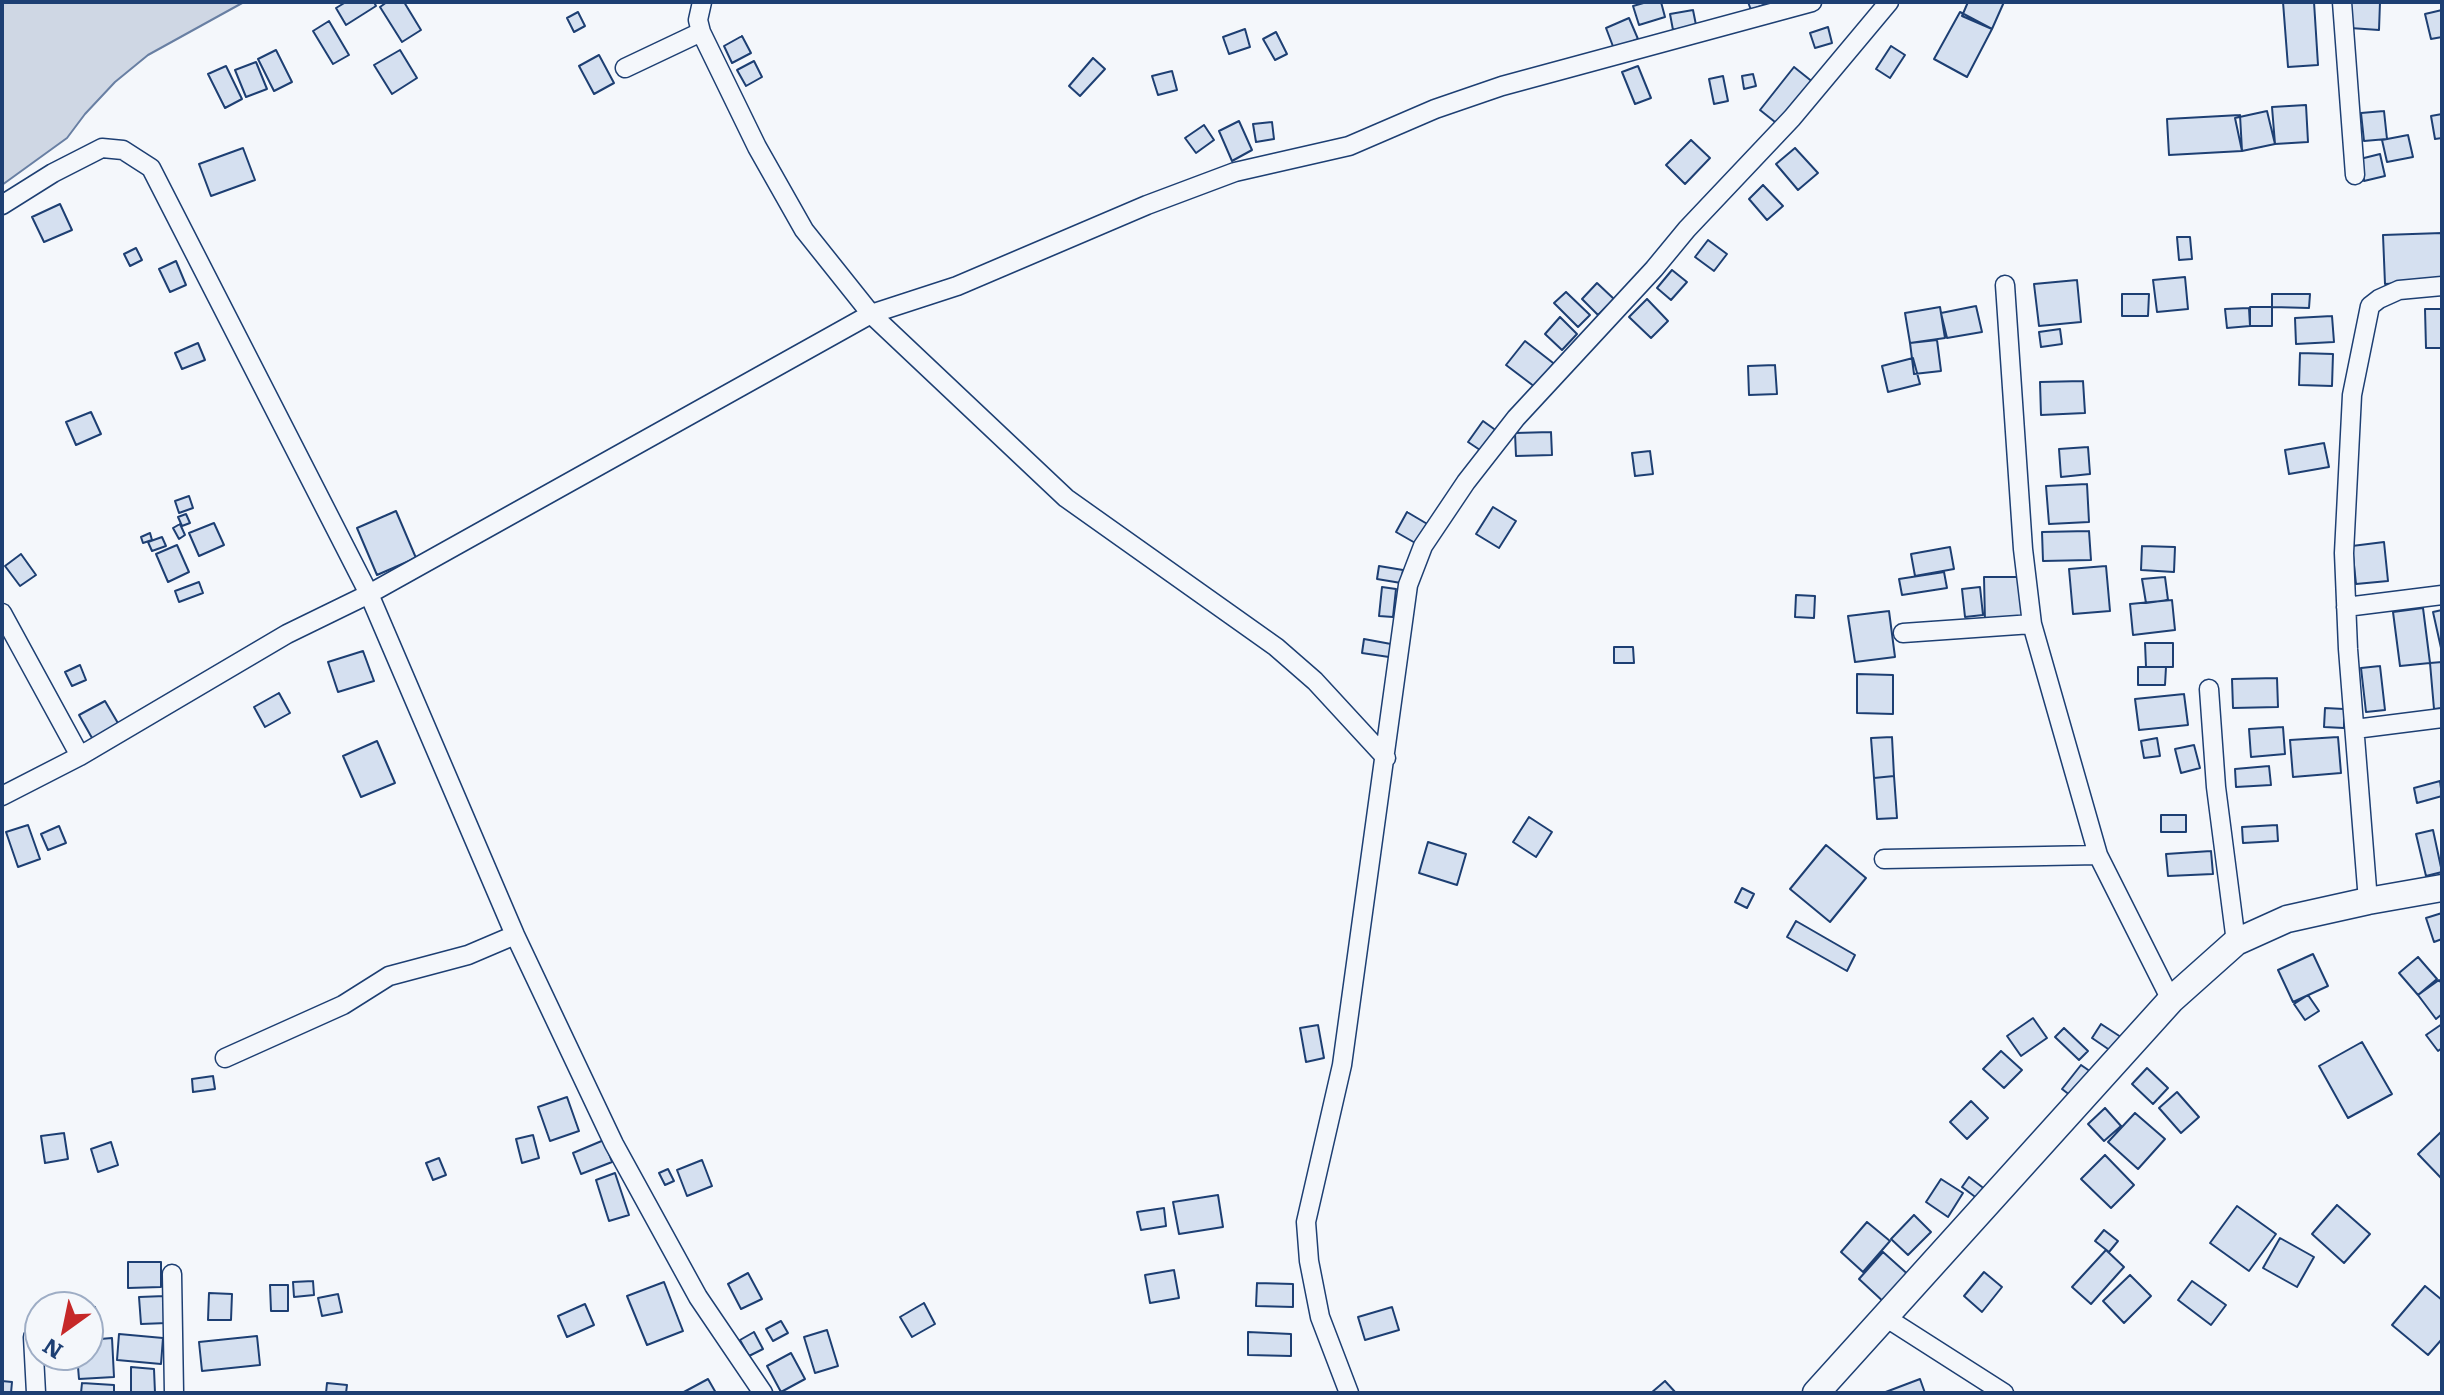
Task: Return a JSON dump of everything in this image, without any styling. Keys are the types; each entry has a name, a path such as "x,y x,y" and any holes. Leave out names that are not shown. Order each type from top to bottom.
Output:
{"street":[{"path":"702,2 698,20 701,32 757,147 804,230 871,314 1066,498 1276,647 1315,681 1386,758"},
{"path":"2,796 80,756 287,634 369,594 871,314 957,286 1147,205 1235,172 1349,146 1435,109 1502,86 1812,2"},
{"path":"1349,1393 1320,1317 1309,1261 1306,1222 1342,1065 1408,585 1423,546 1466,482 1516,418 1792,118 1889,2"},
{"path":"2342,2 2355,175"},
{"path":"625,68 701,32"},
{"path":"2,205 53,173 102,148 123,150 151,168 369,594 515,935 614,1144 698,1297 763,1393"},
{"path":"2005,285 2023,549 2032,624 2098,855 2171,1000"},
{"path":"2368,901 2344,553 2351,409 2358,354 2370,306 2399,290 2442,286"},
{"path":"2346,607 2442,595"},
{"path":"2,613 80,756"},
{"path":"1903,633 2032,624"},
{"path":"2209,689 2216,787 2236,942"},
{"path":"2355,729 2442,718"},
{"path":"1884,859 2098,855"},
{"path":"1816,1393 2171,1000 2236,942 2287,919 2442,888"},
{"path":"225,1058 343,1005 389,976 438,965 515,935"},
{"path":"172,1274 174,1393"},
{"path":"1885,1317 2004,1393"},
{"path":"35,1371 36,1393"}],"shaded area":[{"path":"2,2 244,2 148,55 115,82 67,138 2,185"}],"building":[{"path":"346,2 374,2 376,6 346,25 336,8"},
{"path":"387,2 404,2 421,30 402,42 380,7"},
{"path":"1661,2 1665,17 1639,25 1633,6"},
{"path":"1748,2 1771,2 1751,10"},
{"path":"1968,2 2004,2 1992,29 1962,16"},
{"path":"2283,2 2314,2 2318,65 2288,67"},
{"path":"2351,2 2380,2 2379,30 2350,28"},
{"path":"1693,10 1696,25 1673,30 1670,14"},
{"path":"2442,10 2442,37 2431,39 2425,14"},
{"path":"578,12 585,26 574,32 567,18"},
{"path":"1960,12 1992,29 1967,77 1934,59"},
{"path":"1629,18 1638,39 1614,49 1606,28"},
{"path":"329,21 349,55 333,64 313,31"},
{"path":"1828,27 1832,43 1815,48 1810,33"},
{"path":"1245,29 1250,47 1229,54 1223,37"},
{"path":"1276,32 1287,54 1275,60 1263,39"},
{"path":"742,36 751,53 732,63 724,46"},
{"path":"1891,46 1905,55 1890,78 1876,69"},
{"path":"276,50 292,82 274,91 258,59"},
{"path":"400,50 417,78 392,94 374,65"},
{"path":"599,55 614,83 594,94 579,66"},
{"path":"1093,58 1105,69 1080,96 1069,86"},
{"path":"754,61 762,77 746,86 737,70"},
{"path":"256,62 267,89 246,97 235,70"},
{"path":"226,66 242,99 225,108 208,74"},
{"path":"1638,66 1651,98 1635,104 1622,72"},
{"path":"1794,67 1814,83 1780,126 1760,110"},
{"path":"1172,71 1177,90 1158,95 1152,76"},
{"path":"1753,74 1756,86 1744,89 1742,76"},
{"path":"1723,76 1728,101 1714,104 1709,79"},
{"path":"2306,105 2308,142 2275,144 2272,107"},
{"path":"2267,111 2275,144 2242,151 2235,118"},
{"path":"2384,111 2387,139 2364,141 2361,113"},
{"path":"2442,114 2442,138 2435,139 2431,116"},
{"path":"2240,115 2242,151 2169,155 2167,119"},
{"path":"1239,121 1252,150 1232,161 1219,131"},
{"path":"1272,122 1274,139 1256,142 1253,124"},
{"path":"1204,125 1214,140 1196,153 1185,138"},
{"path":"2408,135 2413,157 2387,162 2382,140"},
{"path":"1691,140 1710,158 1685,184 1666,165"},
{"path":"243,148 255,180 211,196 199,164"},
{"path":"1795,148 1818,173 1798,190 1776,164"},
{"path":"2380,154 2385,176 2364,181 2360,159"},
{"path":"1763,185 1783,206 1767,220 1749,199"},
{"path":"60,204 72,230 44,242 32,217"},
{"path":"2442,233 2442,281 2385,284 2383,235"},
{"path":"2177,237 2190,237 2192,259 2179,260"},
{"path":"1708,240 1727,254 1714,271 1695,257"},
{"path":"136,248 142,260 130,266 124,254"},
{"path":"176,261 186,285 170,292 159,269"},
{"path":"1672,270 1687,282 1671,300 1657,288"},
{"path":"2185,277 2188,309 2157,312 2153,280"},
{"path":"2077,280 2081,322 2039,326 2034,284"},
{"path":"1597,283 1614,299 1598,315 1582,299"},
{"path":"1566,292 1590,315 1578,327 1554,303"},
{"path":"2122,294 2149,294 2148,316 2122,316"},
{"path":"2272,294 2310,294 2309,308 2272,307"},
{"path":"1647,299 1668,321 1651,338 1629,317"},
{"path":"1976,306 1982,332 1947,338 1941,313"},
{"path":"1940,307 1945,338 1910,343 1905,313"},
{"path":"2250,307 2272,307 2272,326 2250,326"},
{"path":"2249,308 2250,326 2227,328 2225,309"},
{"path":"2425,309 2442,309 2442,348 2426,348"},
{"path":"2332,316 2334,342 2296,344 2295,318"},
{"path":"1560,317 1577,334 1562,350 1545,334"},
{"path":"2060,329 2062,344 2041,347 2039,332"},
{"path":"1937,340 1941,371 1914,374 1910,343"},
{"path":"1525,341 1557,366 1539,390 1506,365"},
{"path":"198,343 205,360 182,369 175,353"},
{"path":"2300,353 2333,354 2332,386 2299,385"},
{"path":"1913,358 1920,384 1888,392 1882,366"},
{"path":"1775,365 1777,394 1749,395 1748,366"},
{"path":"2083,381 2085,413 2041,415 2040,382"},
{"path":"91,412 101,434 76,445 66,422"},
{"path":"1483,421 1501,434 1486,454 1468,442"},
{"path":"1551,432 1552,455 1516,456 1515,433"},
{"path":"2324,443 2329,467 2289,474 2285,450"},
{"path":"2088,447 2090,474 2061,477 2059,449"},
{"path":"1650,451 1653,474 1635,476 1632,453"},
{"path":"2087,484 2089,522 2049,524 2046,486"},
{"path":"189,496 193,508 179,513 175,501"},
{"path":"1493,507 1516,521 1499,548 1476,534"},
{"path":"396,511 416,558 377,575 357,528"},
{"path":"1407,512 1429,525 1417,544 1396,532"},
{"path":"186,514 190,523 182,526 178,517"},
{"path":"214,523 224,545 199,556 189,533"},
{"path":"180,524 185,535 179,539 173,528"},
{"path":"2089,531 2091,560 2043,561 2042,532"},
{"path":"150,533 152,540 143,543 141,537"},
{"path":"162,537 166,546 152,551 148,542"},
{"path":"2384,542 2388,581 2356,584 2352,546"},
{"path":"177,545 189,572 168,582 156,554"},
{"path":"2142,546 2175,547 2174,572 2141,570"},
{"path":"1950,547 1954,569 1915,576 1911,554"},
{"path":"21,554 36,575 20,586 5,566"},
{"path":"1379,566 1403,570 1401,583 1377,579"},
{"path":"2106,566 2110,611 2073,614 2069,569"},
{"path":"1944,572 1947,588 1902,595 1899,579"},
{"path":"1984,577 2024,577 2024,622 1985,622"},
{"path":"2165,577 2168,600 2146,603 2142,579"},
{"path":"199,582 203,593 179,602 175,591"},
{"path":"1382,587 1396,589 1393,617 1379,616"},
{"path":"1980,587 1983,615 1965,617 1962,589"},
{"path":"1796,595 1815,596 1814,618 1795,617"},
{"path":"2172,600 2175,630 2133,635 2130,604"},
{"path":"2423,608 2430,663 2400,666 2393,612"},
{"path":"2442,610 2442,647 2441,648 2433,612"},
{"path":"1889,611 1895,657 1855,662 1848,616"},
{"path":"1364,639 1391,644 1389,657 1362,653"},
{"path":"2145,643 2173,643 2173,667 2146,667"},
{"path":"1614,647 1633,647 1634,663 1614,663"},
{"path":"363,651 374,681 338,692 328,662"},
{"path":"2442,662 2442,708 2434,709 2430,663"},
{"path":"80,665 86,680 72,686 65,672"},
{"path":"2380,666 2385,710 2366,712 2361,668"},
{"path":"2138,667 2166,667 2165,685 2138,685"},
{"path":"1857,674 1893,675 1893,714 1857,713"},
{"path":"2277,678 2278,707 2233,708 2232,679"},
{"path":"279,693 290,713 265,727 254,707"},
{"path":"2184,694 2188,725 2139,730 2135,699"},
{"path":"105,701 122,730 96,745 79,715"},
{"path":"2325,708 2344,709 2344,728 2324,727"},
{"path":"2283,727 2285,754 2251,757 2249,729"},
{"path":"1892,737 1894,776 1874,778 1871,738"},
{"path":"2338,737 2341,773 2293,777 2290,740"},
{"path":"2157,738 2160,756 2144,758 2141,741"},
{"path":"377,741 395,783 361,797 343,756"},
{"path":"2194,745 2200,768 2181,773 2175,749"},
{"path":"2269,766 2271,785 2236,787 2235,769"},
{"path":"1894,776 1897,818 1877,819 1874,778"},
{"path":"2440,781 2442,796 2417,803 2414,788"},
{"path":"2161,815 2186,815 2186,832 2161,832"},
{"path":"1529,817 1552,832 1536,857 1513,842"},
{"path":"28,825 40,859 18,867 6,832"},
{"path":"2277,825 2278,841 2243,843 2242,827"},
{"path":"59,826 66,843 48,850 41,834"},
{"path":"2433,830 2442,872 2426,876 2416,834"},
{"path":"1428,842 1466,854 1457,885 1419,873"},
{"path":"1826,845 1866,878 1830,922 1790,889"},
{"path":"2211,851 2213,874 2168,876 2166,854"},
{"path":"1742,888 1754,894 1747,908 1735,902"},
{"path":"2442,913 2442,939 2434,942 2426,918"},
{"path":"1796,921 1855,955 1847,971 1787,937"},
{"path":"2313,954 2328,986 2293,1002 2278,970"},
{"path":"2418,957 2437,979 2418,995 2399,973"},
{"path":"2439,980 2442,984 2442,1014 2436,1019 2418,995"},
{"path":"2308,995 2319,1011 2305,1020 2294,1004"},
{"path":"2033,1018 2047,1038 2021,1056 2007,1036"},
{"path":"2101,1024 2124,1039 2114,1053 2092,1038"},
{"path":"2442,1024 2442,1048 2438,1051 2426,1035"},
{"path":"1318,1025 1324,1058 1306,1062 1300,1028"},
{"path":"2064,1028 2088,1051 2079,1060 2055,1037"},
{"path":"2362,1042 2392,1094 2348,1118 2319,1066"},
{"path":"2001,1051 2022,1070 2004,1088 1983,1069"},
{"path":"2081,1065 2094,1074 2075,1099 2062,1089"},
{"path":"2147,1068 2168,1088 2153,1104 2132,1084"},
{"path":"213,1076 215,1089 193,1092 192,1079"},
{"path":"2177,1092 2199,1117 2181,1133 2159,1108"},
{"path":"567,1097 579,1131 550,1141 538,1107"},
{"path":"1971,1101 1988,1118 1967,1139 1950,1122"},
{"path":"2105,1108 2121,1126 2104,1141 2088,1124"},
{"path":"2135,1113 2165,1139 2138,1169 2108,1142"},
{"path":"2442,1131 2442,1179 2418,1154"},
{"path":"64,1133 68,1159 45,1163 41,1136"},
{"path":"533,1135 539,1158 522,1163 516,1139"},
{"path":"604,1140 612,1162 581,1174 573,1153"},
{"path":"111,1142 118,1165 98,1172 91,1149"},
{"path":"2105,1155 2134,1185 2111,1208 2081,1179"},
{"path":"439,1158 446,1175 433,1180 426,1163"},
{"path":"702,1160 712,1186 687,1196 677,1170"},
{"path":"668,1169 674,1181 665,1185 659,1173"},
{"path":"615,1173 629,1215 609,1221 596,1180"},
{"path":"1969,1177 1986,1190 1978,1199 1962,1187"},
{"path":"1941,1179 1963,1193 1948,1217 1926,1202"},
{"path":"1218,1195 1223,1227 1179,1234 1173,1202"},
{"path":"2337,1205 2370,1234 2344,1263 2312,1234"},
{"path":"2237,1206 2276,1234 2249,1271 2210,1243"},
{"path":"1164,1208 1166,1226 1141,1230 1137,1212"},
{"path":"1914,1215 1931,1232 1908,1255 1891,1239"},
{"path":"1867,1222 1890,1241 1863,1272 1841,1252"},
{"path":"2104,1230 2118,1241 2109,1252 2095,1241"},
{"path":"2280,1238 2314,1257 2297,1287 2263,1268"},
{"path":"2106,1250 2124,1267 2091,1304 2072,1287"},
{"path":"1883,1252 1912,1278 1887,1305 1859,1279"},
{"path":"128,1262 161,1262 161,1287 128,1288"},
{"path":"1174,1270 1179,1298 1150,1303 1145,1275"},
{"path":"1984,1272 2002,1287 1982,1312 1964,1296"},
{"path":"748,1273 762,1299 741,1309 728,1284"},
{"path":"2130,1275 2151,1296 2124,1323 2103,1301"},
{"path":"313,1281 314,1295 294,1297 293,1282"},
{"path":"2192,1281 2226,1305 2211,1325 2178,1300"},
{"path":"664,1282 683,1331 647,1345 627,1296"},
{"path":"1257,1283 1293,1284 1293,1307 1256,1306"},
{"path":"270,1285 288,1285 288,1311 271,1311"},
{"path":"2425,1286 2442,1300 2442,1339 2428,1355 2392,1325"},
{"path":"209,1293 232,1294 231,1320 208,1320"},
{"path":"338,1294 342,1312 322,1316 318,1298"},
{"path":"165,1296 167,1323 141,1324 139,1297"},
{"path":"924,1303 935,1324 912,1337 900,1317"},
{"path":"585,1304 594,1325 567,1337 558,1316"},
{"path":"1392,1307 1399,1330 1365,1340 1358,1317"},
{"path":"781,1321 788,1333 773,1341 766,1329"},
{"path":"827,1330 838,1366 815,1373 804,1337"},
{"path":"754,1332 763,1349 749,1356 740,1340"},
{"path":"1248,1332 1291,1334 1291,1356 1248,1355"},
{"path":"119,1334 163,1338 161,1364 117,1360"},
{"path":"257,1336 260,1365 202,1371 199,1342"},
{"path":"112,1338 114,1377 79,1379 78,1371 104,1371 104,1339"},
{"path":"791,1353 805,1379 781,1392 767,1366"},
{"path":"131,1367 154,1369 155,1393 131,1393"},
{"path":"708,1379 716,1393 682,1393"},
{"path":"1920,1379 1925,1393 1883,1393"},
{"path":"2,1381 12,1382 11,1393 2,1393"},
{"path":"1665,1381 1676,1393 1651,1393"},
{"path":"82,1383 114,1385 114,1393 81,1393"},
{"path":"327,1383 347,1385 346,1393 326,1393"}]}
